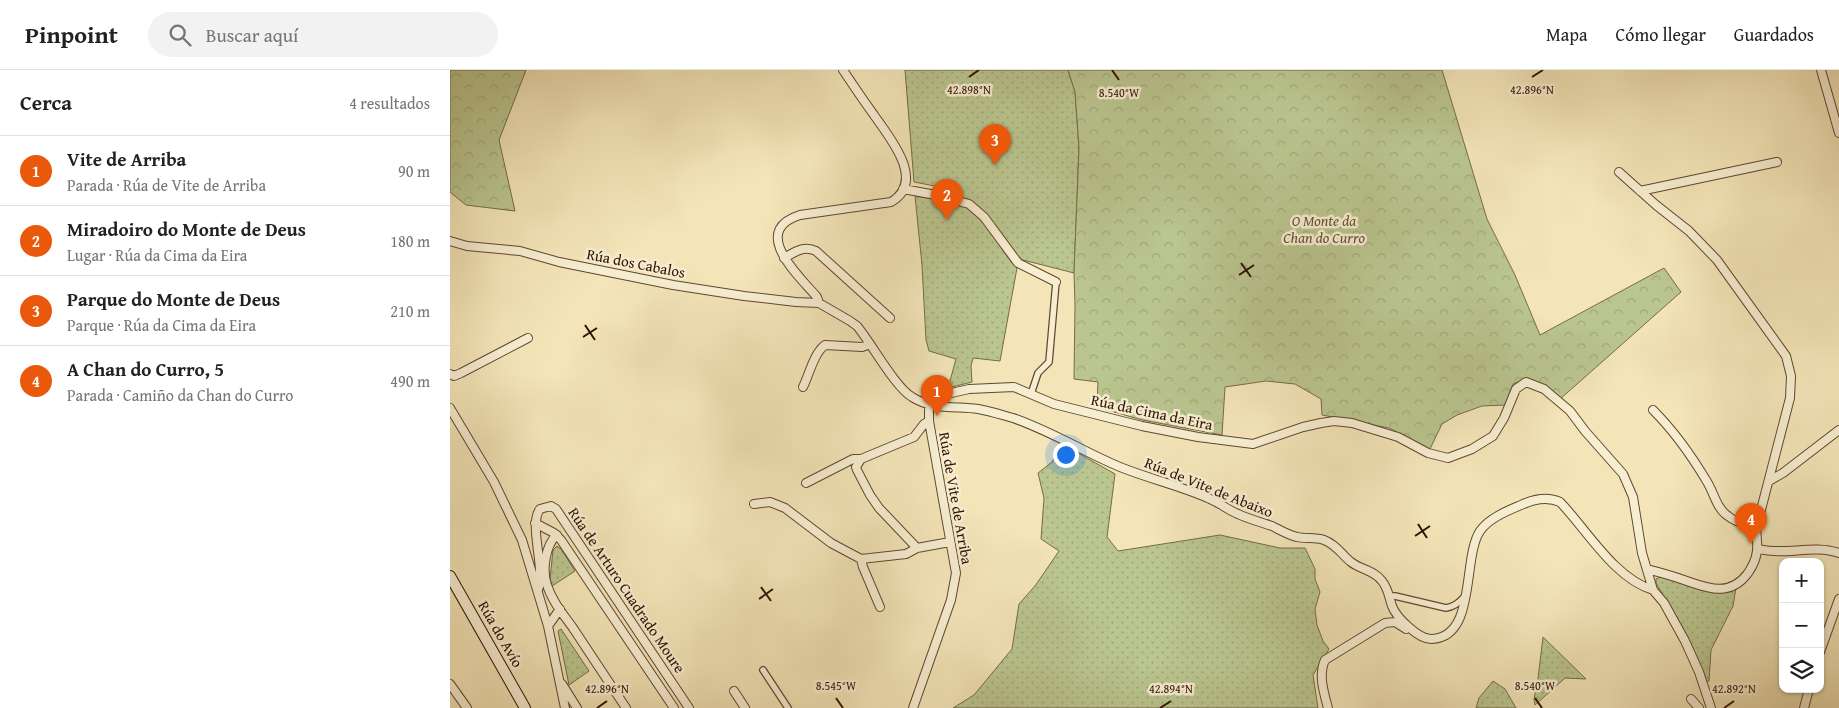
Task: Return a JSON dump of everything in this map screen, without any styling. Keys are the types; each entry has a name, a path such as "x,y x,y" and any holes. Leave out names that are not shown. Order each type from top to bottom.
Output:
{"main road":[{"name":"Rúa do Avío","path":"450,576 525,708"}],"street":[{"path":"843,70 901,156 906,172 903,189 969,204 984,217 1018,263 1056,282 1049,362 1038,373 1031,394"},
{"path":"1821,70 1839,133"},
{"path":"1640,191 1777,162"},
{"path":"1619,172 1689,231 1717,260 1786,356 1792,376 1790,398 1756,529 1758,549 1754,565 1743,579 1733,586 1724,588 1703,587 1647,569"},
{"name":"Rúa dos Cabalos","path":"819,304 817,297 784,258 777,235 783,224 794,217 885,203 896,199 903,189"},
{"name":"Rúa dos Cabalos","path":"450,241 467,246 520,251 559,262 673,284 753,297 819,304 854,323 896,380 911,397 931,406"},
{"path":"784,258 804,248 811,248 890,318"},
{"path":"450,374 454,376 461,373 528,338"},
{"path":"804,388 822,346 862,347 870,344"},
{"name":"Rúa da Cima da Eira","path":"931,406 934,397 969,389 1014,387 1054,404 1175,434 1253,444 1312,425 1330,422 1352,423 1398,437 1428,453 1448,458 1472,449 1493,436 1504,418 1516,389 1526,383 1544,389 1570,411 1623,474 1633,497 1642,553 1647,569"},
{"name":"Rúa de Vite de Arriba","path":"913,708 954,587 956,573 929,421 931,406"},
{"name":"Rúa de Vite de Abaixo","path":"931,406 978,409 1012,418 1055,434 1121,467 1212,500 1236,514 1298,537 1321,539 1337,547 1352,563 1376,574 1383,582 1393,608 1414,631"},
{"path":"450,408 494,482 522,540 548,626 565,708"},
{"path":"1652,410 1679,439 1728,517 1756,529"},
{"path":"806,483 853,459 861,459 914,437 924,424 929,421"},
{"path":"1769,481 1783,473 1839,430"},
{"path":"861,459 856,470 870,495 892,524 917,548"},
{"path":"1328,708 1322,679 1325,660 1385,622 1395,622 1427,639 1444,636 1453,629 1464,611 1472,550 1481,529 1487,522 1529,501 1548,498 1560,502 1623,572 1643,586 1653,590"},
{"path":"754,504 770,502 785,508 831,543 862,559 906,554 917,548 950,542"},
{"name":"Rúa de Arturo Cuadrado Moure","path":"674,708 605,604 556,535 535,523 536,515 540,509 548,506 556,509 690,708"},
{"path":"535,523 540,574 538,590"},
{"path":"556,535 551,542 544,572 546,584 560,610 626,708"},
{"path":"1758,549 1770,552 1826,548 1839,553"},
{"path":"862,559 863,567 880,607"},
{"path":"1647,569 1653,590 1672,617 1685,641 1699,672 1711,708"},
{"path":"1389,596 1446,608 1461,602 1465,596"},
{"path":"540,599 552,597"},
{"path":"1821,648 1839,599"},
{"path":"548,626 560,610"},
{"path":"763,670 788,708"},
{"path":"560,680 577,708"},
{"path":"450,684 466,708"},
{"path":"734,691 746,708"},
{"path":"1804,708 1808,693"},
{"path":"1692,699 1699,708"}],"green space":[{"path":"450,70 526,70 499,140 515,211 466,205 450,192"},
{"path":"905,70 1068,70 1075,92 1079,148 1074,273 1023,260 1015,254 983,211 940,187 914,182"},
{"name":"O Monte da Chan do Curro","path":"1068,70 1442,70 1487,219 1515,275 1540,335 1664,268 1681,292 1559,400 1525,379 1513,384 1505,405 1482,406 1457,415 1442,424 1430,449 1389,428 1322,415 1321,399 1295,384 1266,381 1225,387 1222,435 1142,420 1097,407 1098,382 1074,379 1074,273 1079,148 1075,92"},
{"path":"915,196 956,203 976,212 1017,268 1000,361 973,358 971,366 972,382 948,388 956,359 929,351 926,340 922,265"},
{"path":"1062,444 1115,474 1107,537 1118,551 1220,535 1280,548 1305,548 1315,569 1315,579 1320,592 1315,609 1317,625 1323,641 1329,649 1313,675 1318,708 953,708 974,695 1012,649 1019,604 1035,586 1059,551 1041,539 1044,498 1038,473 1052,462"},
{"path":"557,546 575,571 552,586 550,579 553,550"},
{"path":"1663,576 1679,581 1736,588 1733,606 1711,650 1709,681 1704,682 1684,633 1656,583 1656,579"},
{"path":"561,629 589,671 569,685 558,631"},
{"path":"1543,637 1586,679 1565,678 1535,705 1534,699"},
{"path":"1493,681 1505,689 1516,708 1476,708 1479,698"}],"place":[{"name":"Parque do Monte de Deus","path":"995,165"},
{"name":"Miradoiro do Monte de Deus","path":"947,220"},
{"name":"Vite de Arriba","path":"937,416"},
{"name":"A Chan do Curro, 5","path":"1751,544"}]}
